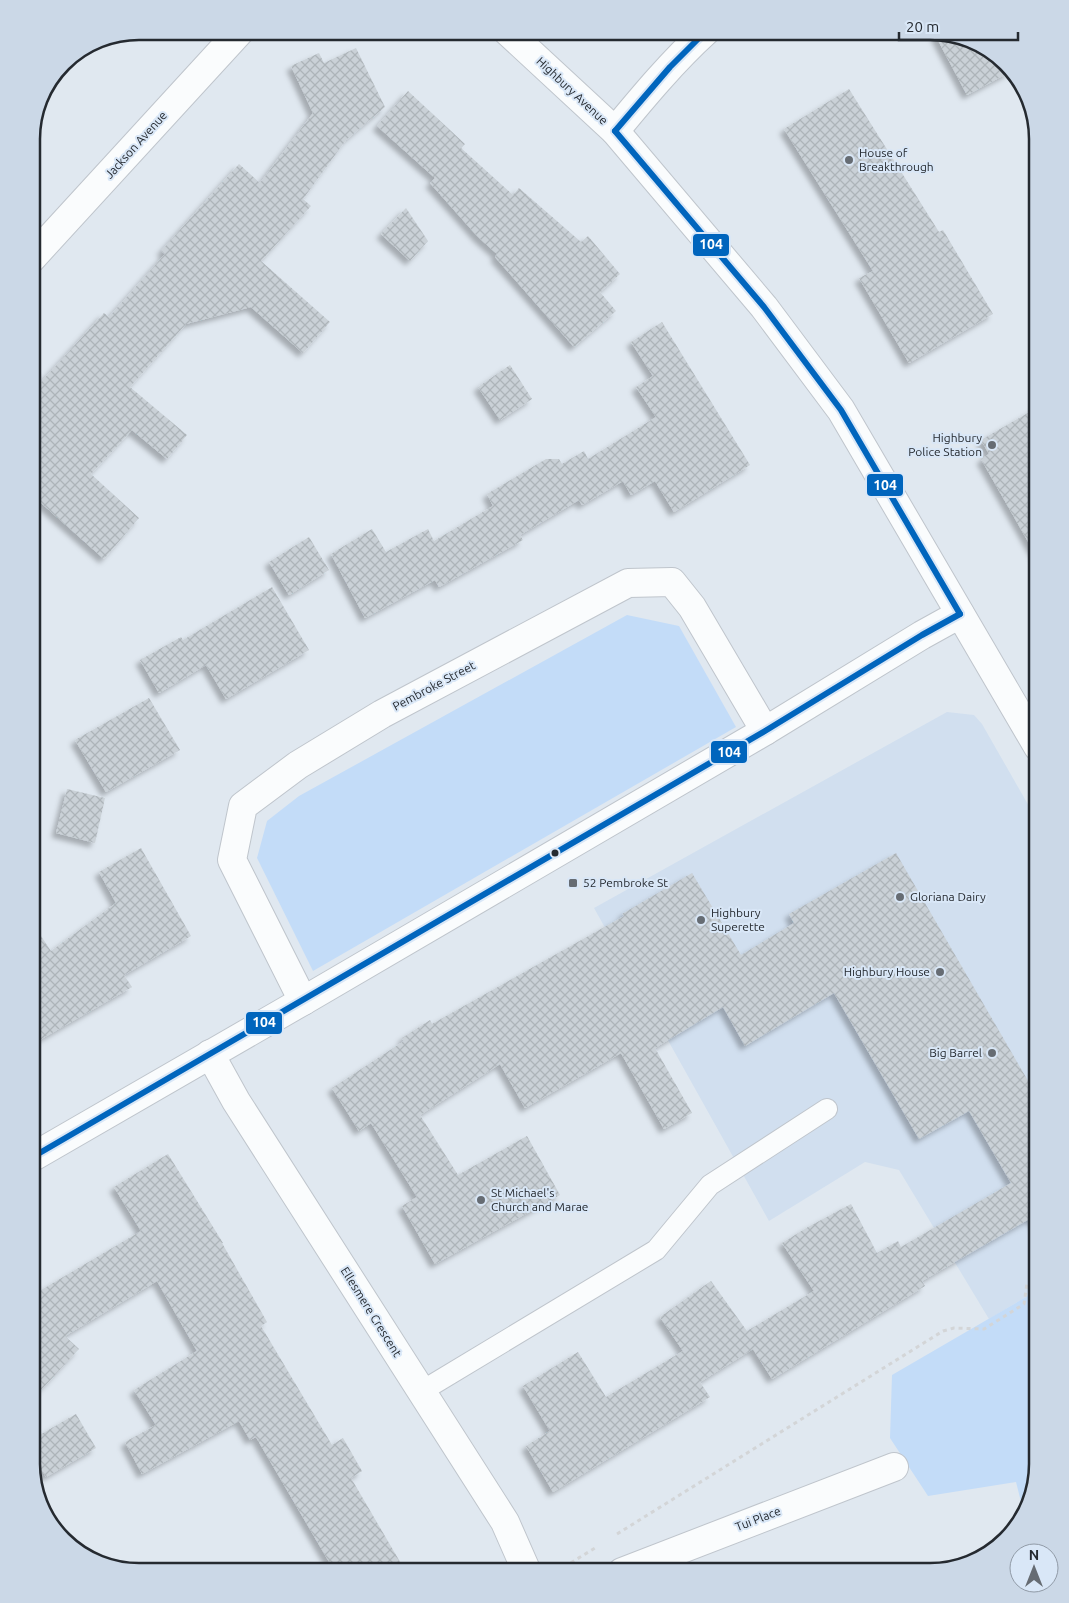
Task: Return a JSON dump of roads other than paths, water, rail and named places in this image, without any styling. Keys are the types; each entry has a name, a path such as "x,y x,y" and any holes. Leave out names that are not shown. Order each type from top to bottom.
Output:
{"street":[{"name":"Jackson Avenue","path":"40,250 232,40"},
{"name":"Highbury Avenue","path":"517,40 615,131 764,307 841,410 1029,732"},
{"path":"615,131 642,98 696,40"},
{"name":"Pembroke Street","path":"303,1001 232,860 243,806 298,765 382,714 628,583 672,582 692,607 765,731"},
{"path":"40,1153 765,731 922,635 960,614"},
{"name":"Ellesmere Crescent","path":"210,1054 236,1101 505,1522 523,1563"},
{"name":"Tui Place","path":"645,1563 894,1467"}],"lane":[{"path":"422,1392 656,1250 710,1184 827,1109"}],"place":[{"name":"House of Breakthrough","path":"849,160"},
{"name":"Highbury Police Station","path":"992,445"},
{"name":"52 Pembroke St","path":"573,883"},
{"name":"Gloriana Dairy","path":"900,897"},
{"name":"Highbury Superette","path":"701,920"},
{"name":"Highbury House","path":"940,972"},
{"name":"Big Barrel","path":"992,1053"},
{"name":"St Michael's Church and Marae","path":"481,1200"}]}
